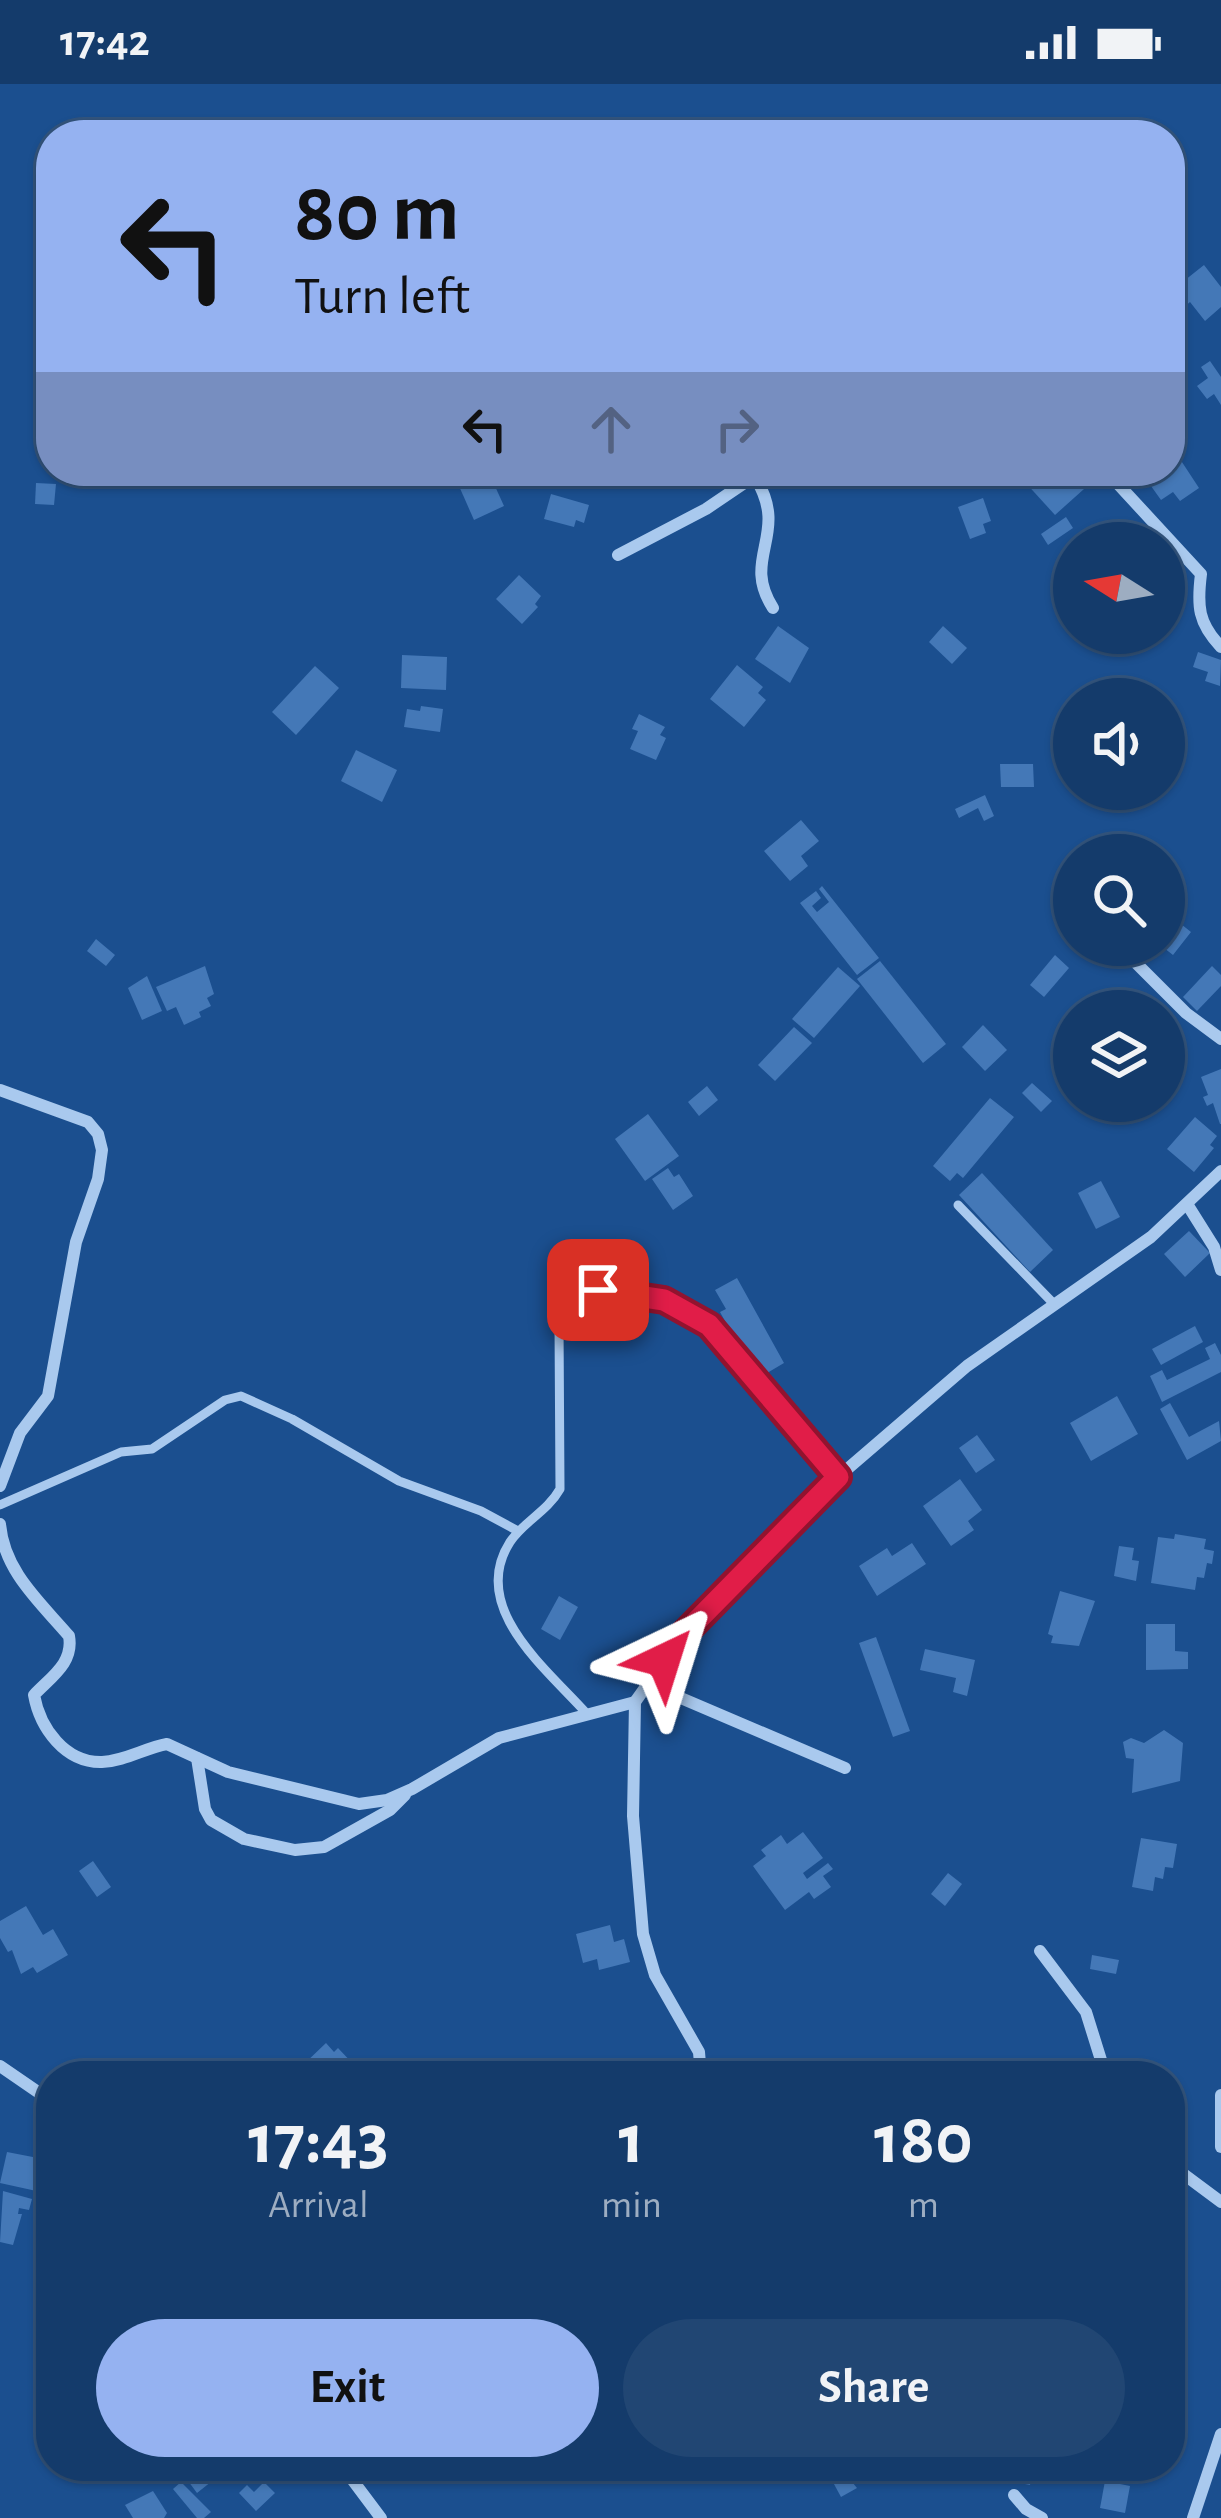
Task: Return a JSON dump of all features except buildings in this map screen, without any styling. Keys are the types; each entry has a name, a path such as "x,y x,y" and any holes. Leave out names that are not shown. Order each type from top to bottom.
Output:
{"street":[{"path":"618,555 740,486"},
{"path":"763,486 771,523 760,571 762,591 773,608"},
{"path":"1120,486 1201,574 1197,604 1203,628 1221,646"},
{"path":"1139,966 1221,1039"},
{"path":"0,1090 88,1122 102,1150 98,1179 76,1242 48,1396 20,1432 0,1486"},
{"path":"700,2061 655,1976 643,1934 633,1816 634,1702 681,1637 838,1477 967,1366 1113,1267 1221,1171"},
{"path":"1187,1204 1214,1247 1221,1270"},
{"path":"0,1524 2,1550 18,1577 69,1636 70,1657 34,1695 38,1716 52,1737 73,1755 90,1761 118,1760 166,1744 228,1772 359,1804 387,1800 412,1789 500,1738 634,1702"},
{"path":"648,1684 845,1768"},
{"path":"197,1757 211,1820 244,1839 296,1850 324,1847 391,1810 412,1789"},
{"path":"1040,1951 1086,2012 1101,2061"},
{"path":"0,2066 36,2091"},
{"path":"1221,2095 1221,2147"},
{"path":"1185,2175 1221,2202"},
{"path":"1193,2518 1221,2434"},
{"path":"353,2481 381,2518"},
{"path":"1014,2495 1042,2518"}],"lane":[{"path":"958,1205 1054,1304"},
{"path":"586,1714 525,1644 506,1618 496,1593 506,1548 518,1531 550,1506 560,1489 559,1324 577,1298 598,1290 664,1300 709,1325 838,1477"},
{"path":"0,1504 122,1452 152,1450 225,1400 241,1396 292,1419 399,1481 481,1510 518,1531"}],"route":[{"path":"598,1290 664,1300 709,1325 838,1477 664,1660"}]}
